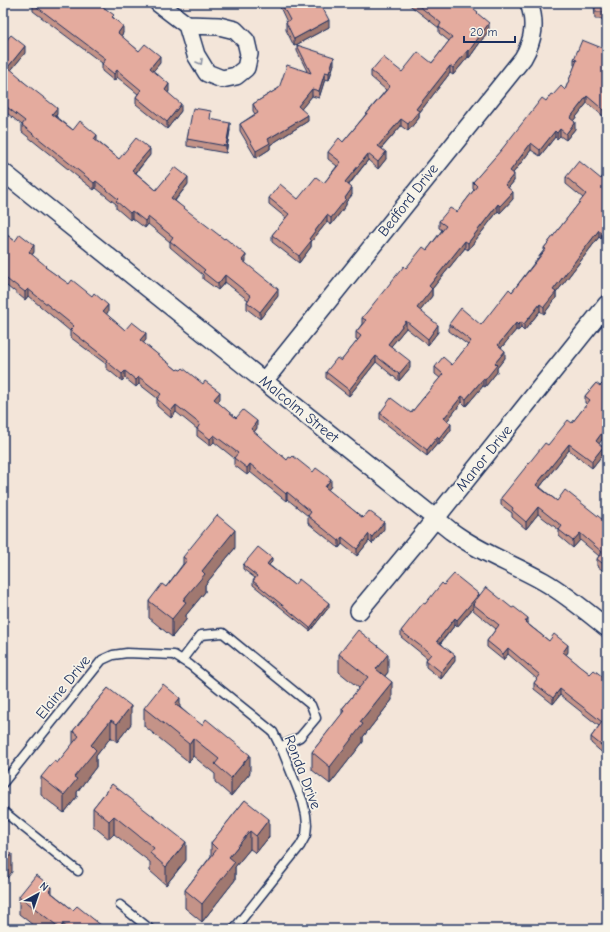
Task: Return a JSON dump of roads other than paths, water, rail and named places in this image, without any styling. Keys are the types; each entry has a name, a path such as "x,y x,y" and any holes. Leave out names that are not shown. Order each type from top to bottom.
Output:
{"street":[{"path":"158,3 186,25"},
{"name":"Bedford Drive","path":"264,382 523,58 528,49 532,34 533,19 530,7"},
{"name":"Malcolm Street","path":"3,172 435,519 459,537 550,585 607,628"},
{"name":"Manor Drive","path":"359,612 607,304"}],"lane":[{"path":"182,660 201,635 223,633 311,705 316,718 300,737 280,747"},
{"name":"Elaine Drive","path":"3,783 102,660 113,655 127,653 174,656 182,660 227,694"},
{"name":"Ronda Drive","path":"227,694 273,732 303,802 307,825 306,835 300,846 234,929"},
{"path":"3,811 78,871"},
{"path":"120,904 150,929"}]}
